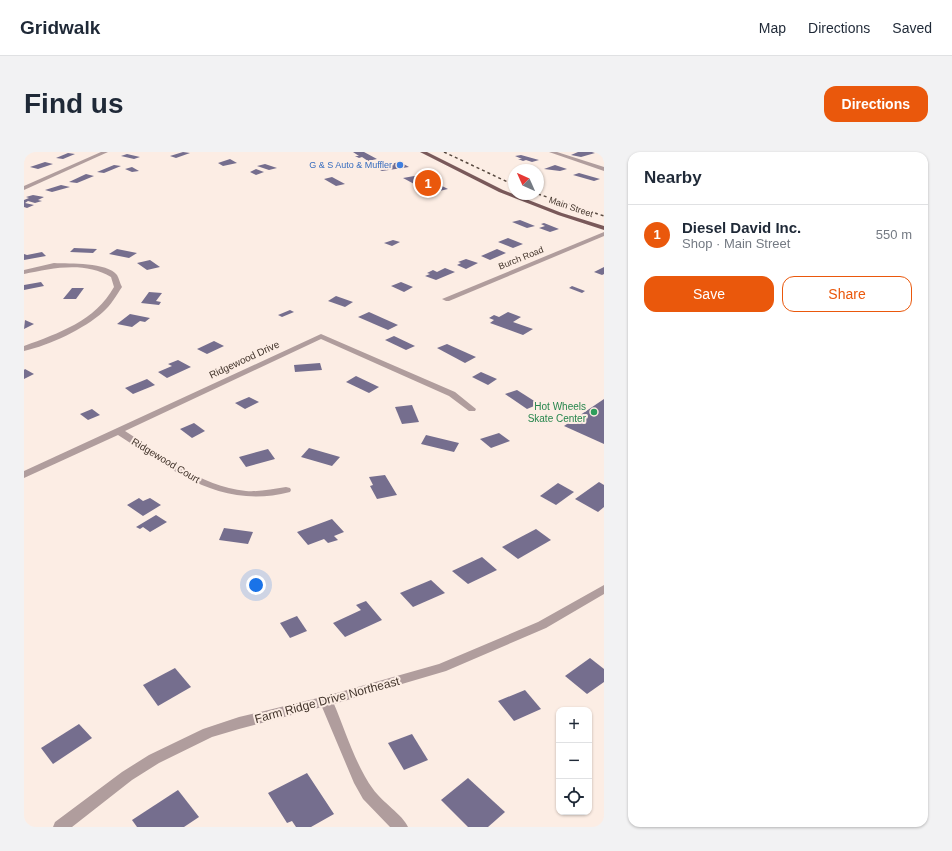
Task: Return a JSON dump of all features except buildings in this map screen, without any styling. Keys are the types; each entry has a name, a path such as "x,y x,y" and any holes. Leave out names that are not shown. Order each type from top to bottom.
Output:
{"main road":[{"name":"Main Street","path":"423,152 501,191 560,214 604,228"}],"street":[{"path":"24,188 106,152"},
{"path":"552,152 604,169"},
{"path":"590,165 597,162"},
{"name":"Burch Road","path":"446,299 604,234"},
{"path":"24,272 54,265 94,267 106,271 114,276 118,287 114,297 90,318 61,334 24,349"},
{"name":"Ridgewood Drive","path":"24,475 321,336 452,394 472,410"},
{"name":"Ridgewood Court","path":"118,431 200,482 229,492 248,494 286,490"},
{"name":"Farm Ridge Drive Northeast","path":"63,826 127,776 154,759 208,733 239,722 326,701 442,668 542,625 604,589"},
{"path":"326,701 359,779 368,794 383,811 401,827"}],"railway":[{"path":"444,152 508,182"},
{"path":"544,196 604,216"}],"place":[{"name":"G & S Auto & Muffler","path":"400,165"},
{"name":"Diesel David Inc.","path":"428,183"},
{"name":"Hot Wheels Skate Center","path":"594,412"}]}
